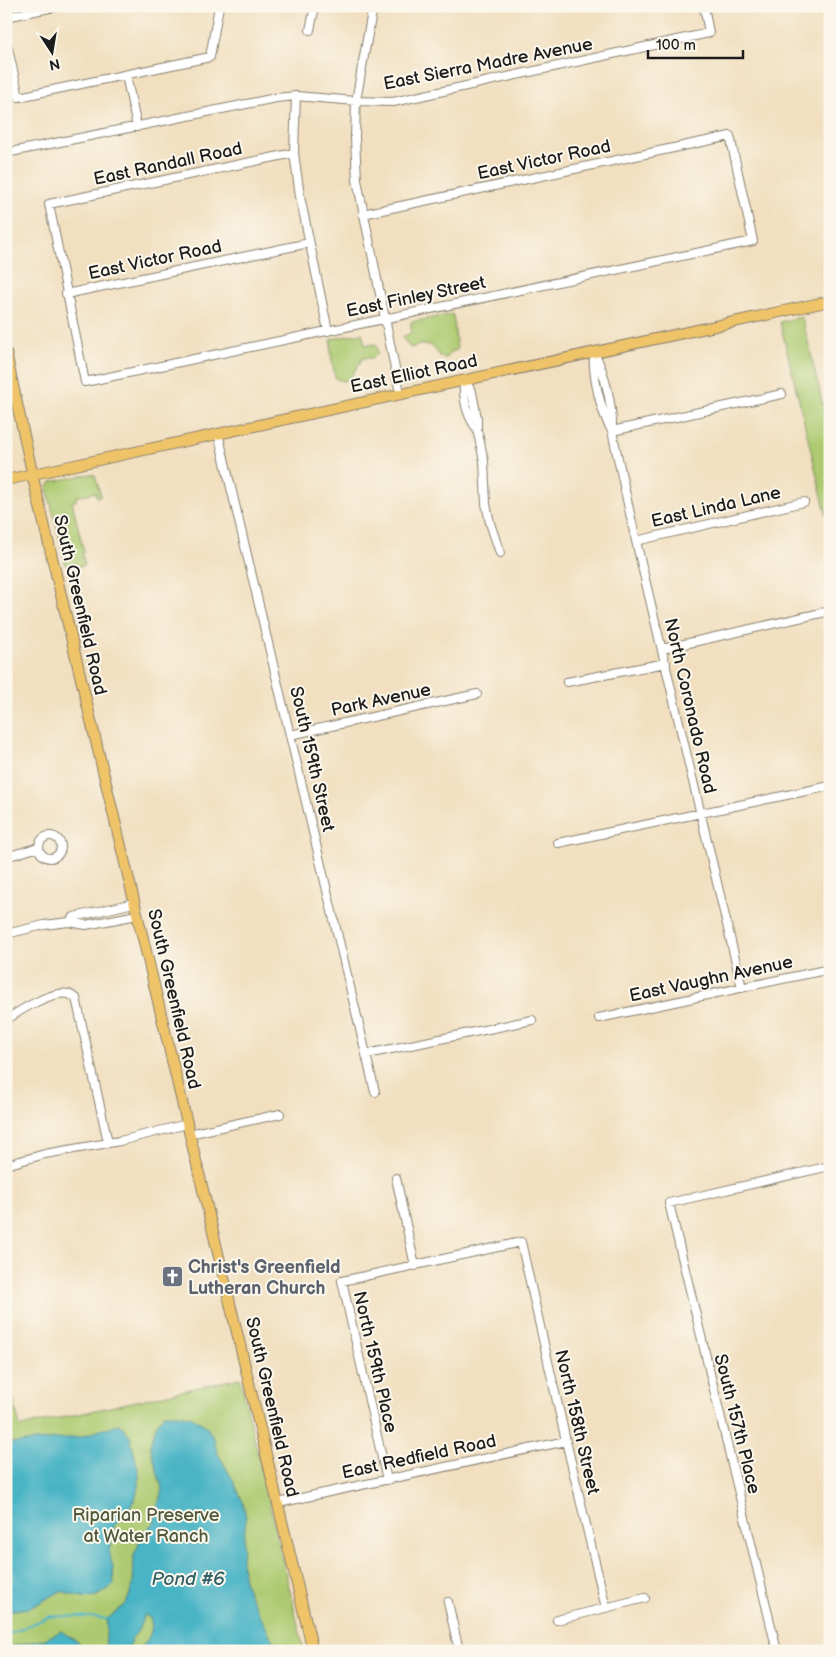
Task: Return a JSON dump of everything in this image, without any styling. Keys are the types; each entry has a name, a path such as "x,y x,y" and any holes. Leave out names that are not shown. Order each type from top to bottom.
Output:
{"main road":[{"name":"East Elliot Road","path":"6,480 830,301"},
{"name":"South Greenfield Road","path":"6,354 32,474 313,1651"}],"street":[{"path":"6,17 59,6"},
{"path":"6,40 19,97 210,57 219,6"},
{"path":"310,30 315,6"},
{"name":"East Sierra Madre Avenue","path":"6,153 276,98 296,96 392,102 709,33 704,6"},
{"path":"371,7 356,101 354,138 357,180 400,393"},
{"path":"126,75 137,127"},
{"path":"296,96 294,153 300,196 328,331"},
{"name":"East Victor Road","path":"363,214 730,136 754,241"},
{"name":"East Randall Road","path":"66,294 49,204 294,153"},
{"name":"East Finley Street","path":"66,294 85,382 754,241"},
{"name":"East Victor Road","path":"66,294 309,243"},
{"name":"North Coronado Road","path":"594,352 593,367 605,420 612,431 636,541 742,988"},
{"path":"464,380 472,392 478,418 477,429 484,461 486,504 490,524 500,553"},
{"path":"612,431 782,394"},
{"name":"South 159th Street","path":"218,433 375,1092"},
{"name":"East Linda Lane","path":"636,541 804,502"},
{"path":"662,649 830,611"},
{"path":"567,682 666,663"},
{"name":"Park Avenue","path":"290,735 477,694"},
{"path":"558,843 830,786"},
{"path":"6,857 39,847"},
{"path":"69,922 74,917 134,902"},
{"path":"99,911 102,922"},
{"path":"6,934 31,927 69,922 86,925 137,915"},
{"name":"East Vaughn Avenue","path":"599,1018 830,969"},
{"path":"6,1020 26,1007 47,998 69,994 76,998 108,1142"},
{"path":"367,1054 532,1020"},
{"path":"6,1165 45,1154 108,1142 280,1114"},
{"name":"South 157th Place","path":"777,1651 669,1203 830,1166"},
{"path":"396,1178 415,1266"},
{"name":"North 158th Street","path":"415,1266 521,1242 606,1608"},
{"name":"North 159th Place","path":"387,1480 342,1281 415,1266"},
{"name":"East Redfield Road","path":"278,1503 566,1440"},
{"path":"557,1620 645,1598"},
{"path":"448,1602 459,1651"}],"green space":[{"path":"453,314 457,350 451,352 447,358 441,357 431,345 420,345 410,348 402,337 411,333 411,322"},
{"path":"802,317 830,435 830,530 780,322"},
{"path":"362,333 365,345 376,344 378,353 373,358 363,358 349,379 343,381 335,378 331,354 331,339"},
{"path":"90,474 95,475 101,496 97,497 95,492 76,497 76,501 72,501 85,565 70,568 66,565 47,488 51,482"},
{"name":"Riparian Preserve at Water Ranch","path":"6,1369 20,1427 240,1378 304,1651 6,1651"}],"water":[{"name":"Pond #6","path":"164,1414 192,1417 206,1426 214,1439 217,1452 243,1502 246,1518 242,1558 243,1576 248,1592 274,1643 275,1651 137,1651 147,1640 151,1632 150,1618 144,1615 138,1631 130,1640 131,1643 127,1651 105,1651 107,1619 126,1604 133,1585 134,1555 143,1534 154,1522 162,1489 150,1445 156,1426"},
{"path":"118,1424 130,1436 139,1474 139,1487 135,1499 114,1526 109,1552 113,1567 114,1584 101,1594 95,1596 76,1596 61,1591 30,1608 6,1611 6,1443 80,1437"},
{"path":"61,1631 78,1642 79,1651 6,1651 13,1646 43,1640"}],"waterway":[{"path":"6,1635 51,1616 107,1619"}],"place":[{"name":"Christ's Greenfield Lutheran Church","path":"172,1277"}]}
